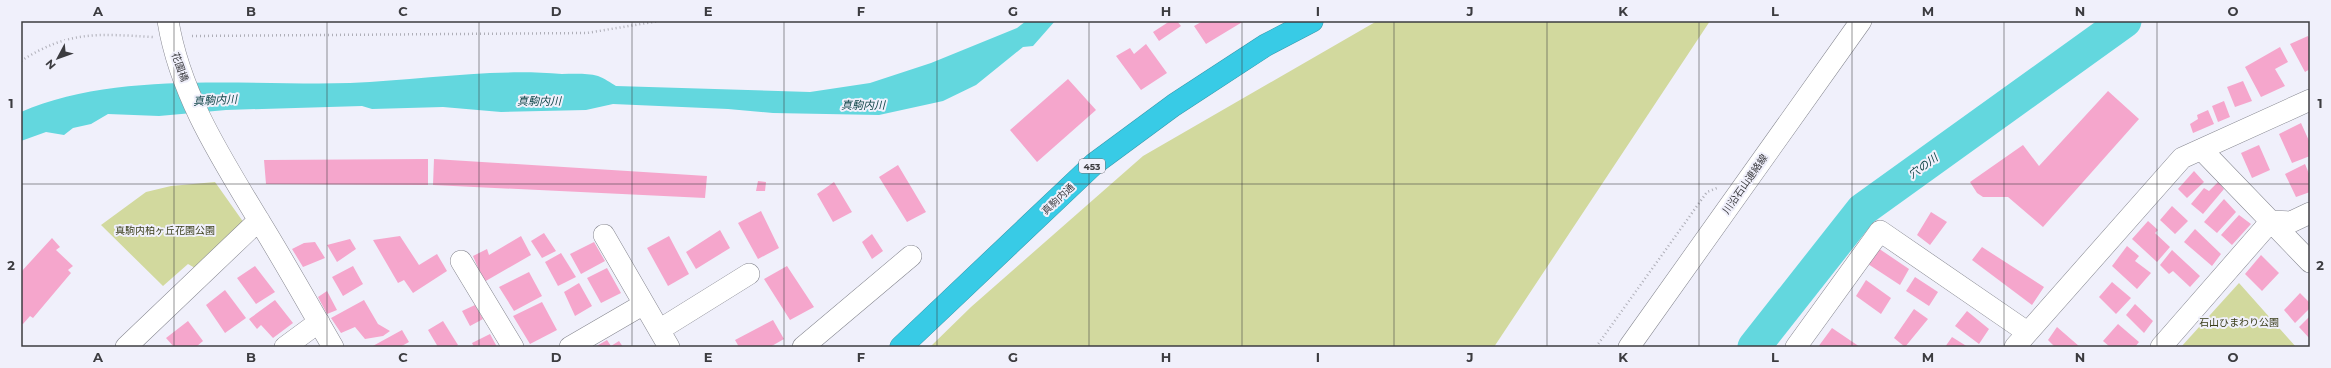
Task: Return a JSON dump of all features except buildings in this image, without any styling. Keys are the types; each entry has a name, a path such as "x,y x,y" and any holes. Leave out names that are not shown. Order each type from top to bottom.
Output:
{"highway":[{"name":"真駒内通","path":"901,347 1094,164 1181,101 1266,45 1312,21"}],"street":[{"name":"川沿石山連絡線","path":"1629,347 1861,21"},
{"name":"花園橋","path":"171,35 195,108 218,153 333,347"},
{"path":"1796,347 1880,231 2021,340 2182,158 2310,100"},
{"path":"2202,150 2310,262"},
{"path":"2271,221 2291,222 2310,213"},
{"path":"126,347 259,220"},
{"path":"2162,347 2271,221"},
{"path":"604,235 664,338 749,274"},
{"path":"803,347 911,256"},
{"path":"461,261 513,347"},
{"path":"570,347 644,304"},
{"path":"285,347 319,322"}],"path":[{"path":"21,61 69,38 111,34 587,33 659,21"},
{"path":"1596,347 1707,192 1721,187"}],"green space":[{"path":"1377,21 1710,21 1494,347 930,347 971,307 1143,156"},
{"name":"真駒内柏ヶ丘花園公園","path":"215,182 244,223 195,268 188,264 163,286 101,225 146,192 171,186"},
{"name":"石山ひまわり公園","path":"2239,283 2296,347 2181,347"}],"water":[{"name":"真駒内川","path":"1026,21 1055,21 1033,46 1023,47 976,85 943,101 879,115 773,113 728,109 613,104 586,110 501,112 443,107 372,109 362,106 226,110 159,116 108,114 91,124 73,128 64,135 46,132 21,141 21,112 58,99 98,90 140,85 226,82 350,83 509,72 594,75 603,78 616,86 810,92 870,83 931,63 1017,28"}],"waterway":[{"name":"穴の川","path":"1754,347 1862,210 2125,21"}]}
